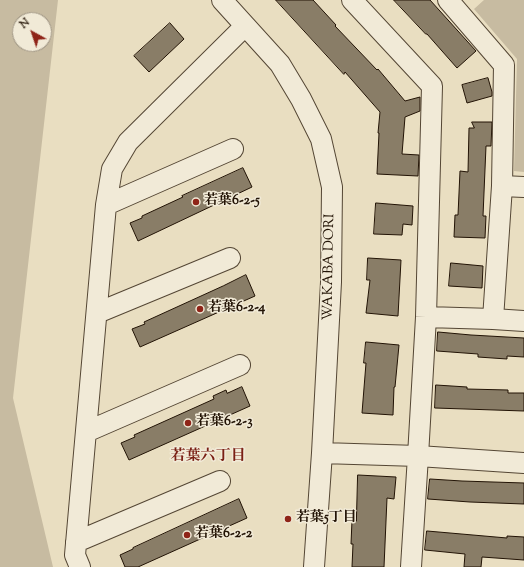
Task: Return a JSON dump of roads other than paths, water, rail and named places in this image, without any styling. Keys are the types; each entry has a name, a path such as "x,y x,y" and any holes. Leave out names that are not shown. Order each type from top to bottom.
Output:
{"street":[{"name":"WAKABA DORI","path":"222,0 280,64 301,99 320,139 332,187 331,282 314,567"},
{"path":"352,0 432,86 426,318 411,567"},
{"path":"455,2 504,65 502,186 493,319"},
{"path":"80,567 75,555 76,542 106,206 112,169 128,142 246,26"},
{"path":"106,206 233,149"},
{"path":"502,186 524,187"},
{"path":"97,314 230,258"},
{"path":"426,318 524,321"},
{"path":"86,432 240,365"},
{"path":"322,453 418,456 524,463"},
{"path":"76,542 220,481"}],"place":[{"name":"若葉6-2-5","path":"196,202"},
{"name":"若葉6-2-4","path":"200,309"},
{"name":"若葉6-2-3","path":"188,423"},
{"name":"若葉5丁目","path":"288,519"},
{"name":"若葉6-2-2","path":"187,535"}],"district":[{"name":"若葉六丁目","path":"208,457"}]}
